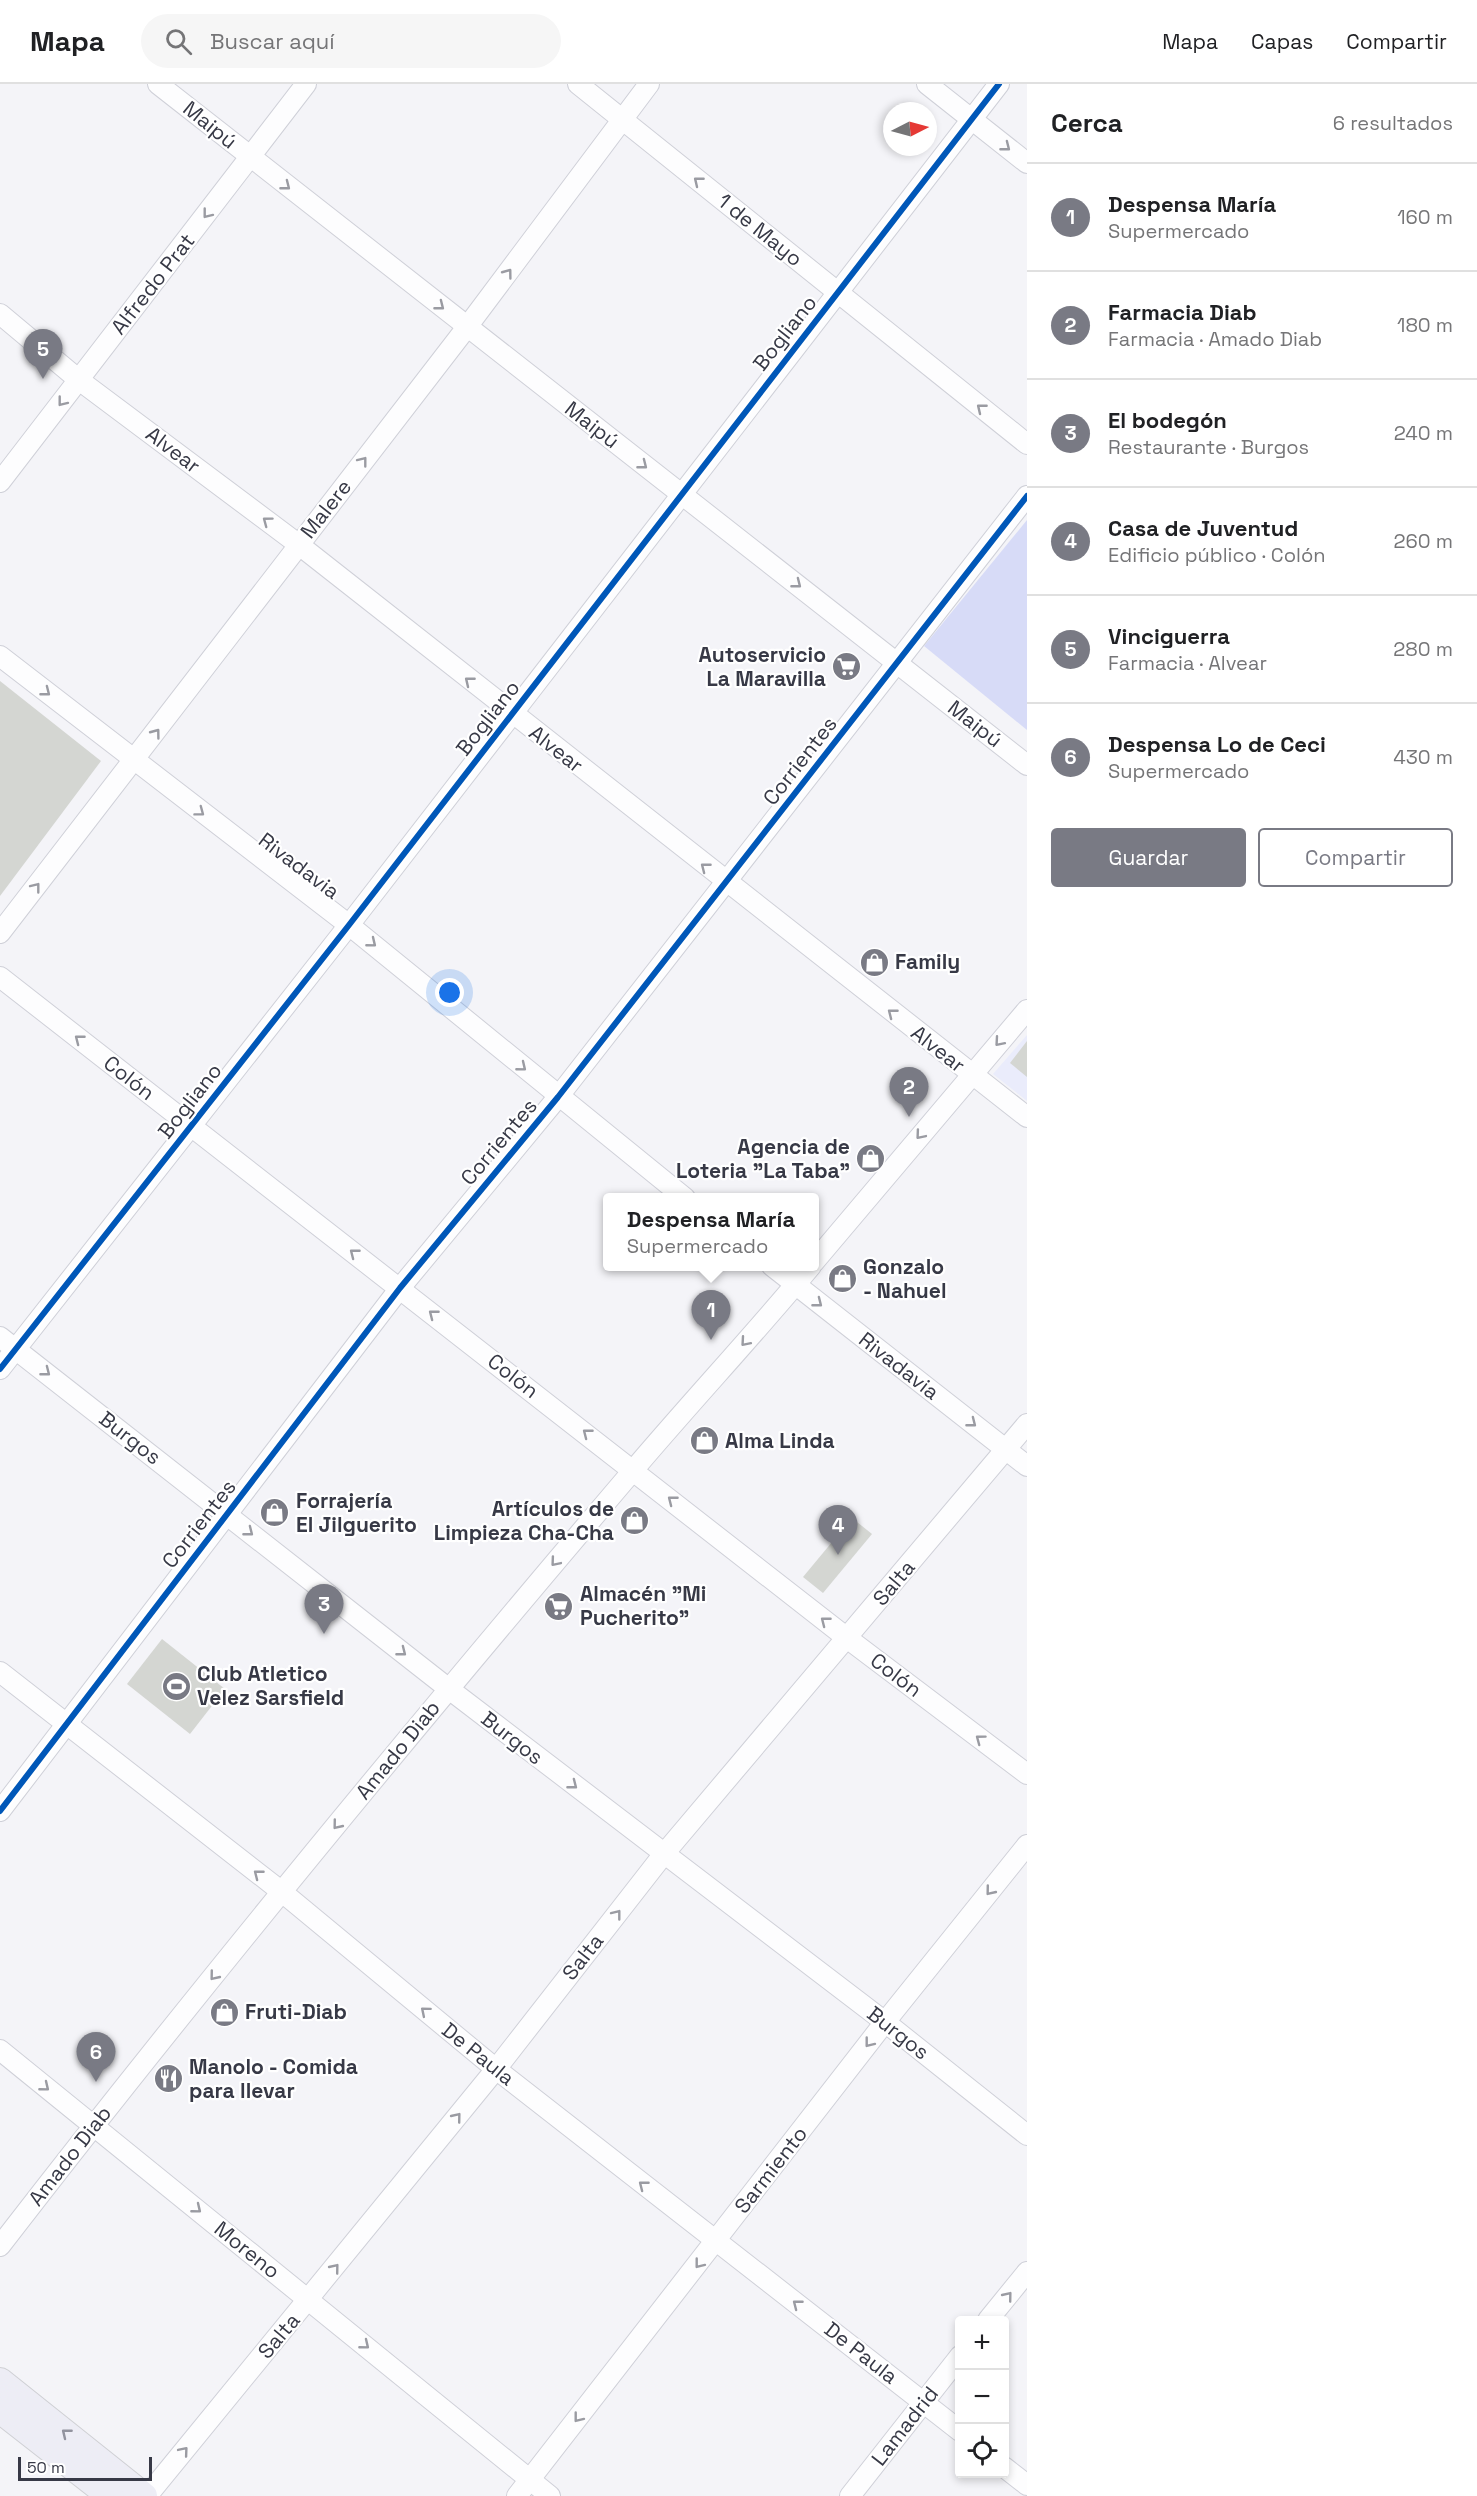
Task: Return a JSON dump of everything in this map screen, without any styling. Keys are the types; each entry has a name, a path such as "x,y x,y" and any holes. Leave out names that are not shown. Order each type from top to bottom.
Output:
{"main road":[{"path":"0,2381 146,2496"},
{"path":"0,2410 110,2496"}],"street":[{"name":"Maipú","path":"158,84 1027,765"},
{"name":"Alfredo Prat","path":"0,482 306,84"},
{"name":"1 de Mayo","path":"578,84 1027,444"},
{"name":"Malere","path":"0,933 467,327 649,84"},
{"path":"927,84 1027,164"},
{"name":"Bogliano","path":"0,1369 192,1127 681,494 973,121 999,84"},
{"name":"Alvear","path":"0,314 79,380 298,544 511,715 1027,1117"},
{"name":"Corrientes","path":"0,1811 400,1288 558,1097 1027,496"},
{"name":"Rivadavia","path":"0,656 349,925 558,1097 680,1193"},
{"name":"Colón","path":"0,977 847,1638 1027,1774"},
{"path":"819,1256 1027,1010"},
{"name":"Rivadavia","path":"778,1271 1027,1466"},
{"name":"Amado Diab","path":"0,2246 93,2126 448,1689 633,1469 807,1271"},
{"name":"Burgos","path":"0,1336 448,1689 885,2022 1027,2135"},
{"name":"Salta","path":"146,2496 496,2069 663,1855 1027,1424"},
{"name":"De Paula","path":"0,1672 282,1892 496,2069 955,2427"},
{"name":"Sarmiento","path":"517,2496 885,2022 1027,1845"},
{"name":"Moreno","path":"0,2050 550,2496"},
{"path":"991,2316 1027,2272"},
{"name":"Lamadrid","path":"850,2496 955,2362"},
{"path":"1009,2470 1027,2485"}],"shaded area":[{"path":"1027,520 1027,730 924,646"},
{"path":"1027,1035 1027,1101 993,1074"}],"building":[{"path":"0,681 101,761 0,896"},
{"path":"1027,1041 1027,1077 1010,1063"},
{"path":"852,1518 872,1534 823,1593 803,1577"},
{"name":"Club Atletico Velez Sarsfield","path":"162,1639 225,1689 190,1734 127,1684"}],"cycle path":[{"path":"0,1369 349,925 999,84"},
{"path":"0,1811 400,1288 558,1097 1027,496"}],"place":[{"name":"Vinciguerra","path":"43,379"},
{"name":"Autoservicio La Maravilla","path":"847,667"},
{"name":"Family","path":"874,962"},
{"name":"Farmacia Diab","path":"909,1117"},
{"name":"Agencia de Loteria \"La Taba\"","path":"871,1159"},
{"name":"Gonzalo - Nahuel","path":"842,1279"},
{"name":"Despensa María","path":"711,1340"},
{"name":"Alma Linda","path":"704,1441"},
{"name":"Forrajería El Jilguerito","path":"275,1513"},
{"name":"Artículos de Limpieza Cha-Cha","path":"635,1521"},
{"name":"Casa de Juventud","path":"838,1555"},
{"name":"Almacén \"Mi Pucherito\"","path":"559,1606"},
{"name":"El bodegón","path":"324,1634"},
{"name":"Club Atletico Velez Sarsfield","path":"176,1686"},
{"name":"Fruti-Diab","path":"224,2012"},
{"name":"Manolo - Comida para llevar","path":"168,2079"},
{"name":"Despensa Lo de Ceci","path":"96,2082"}]}
